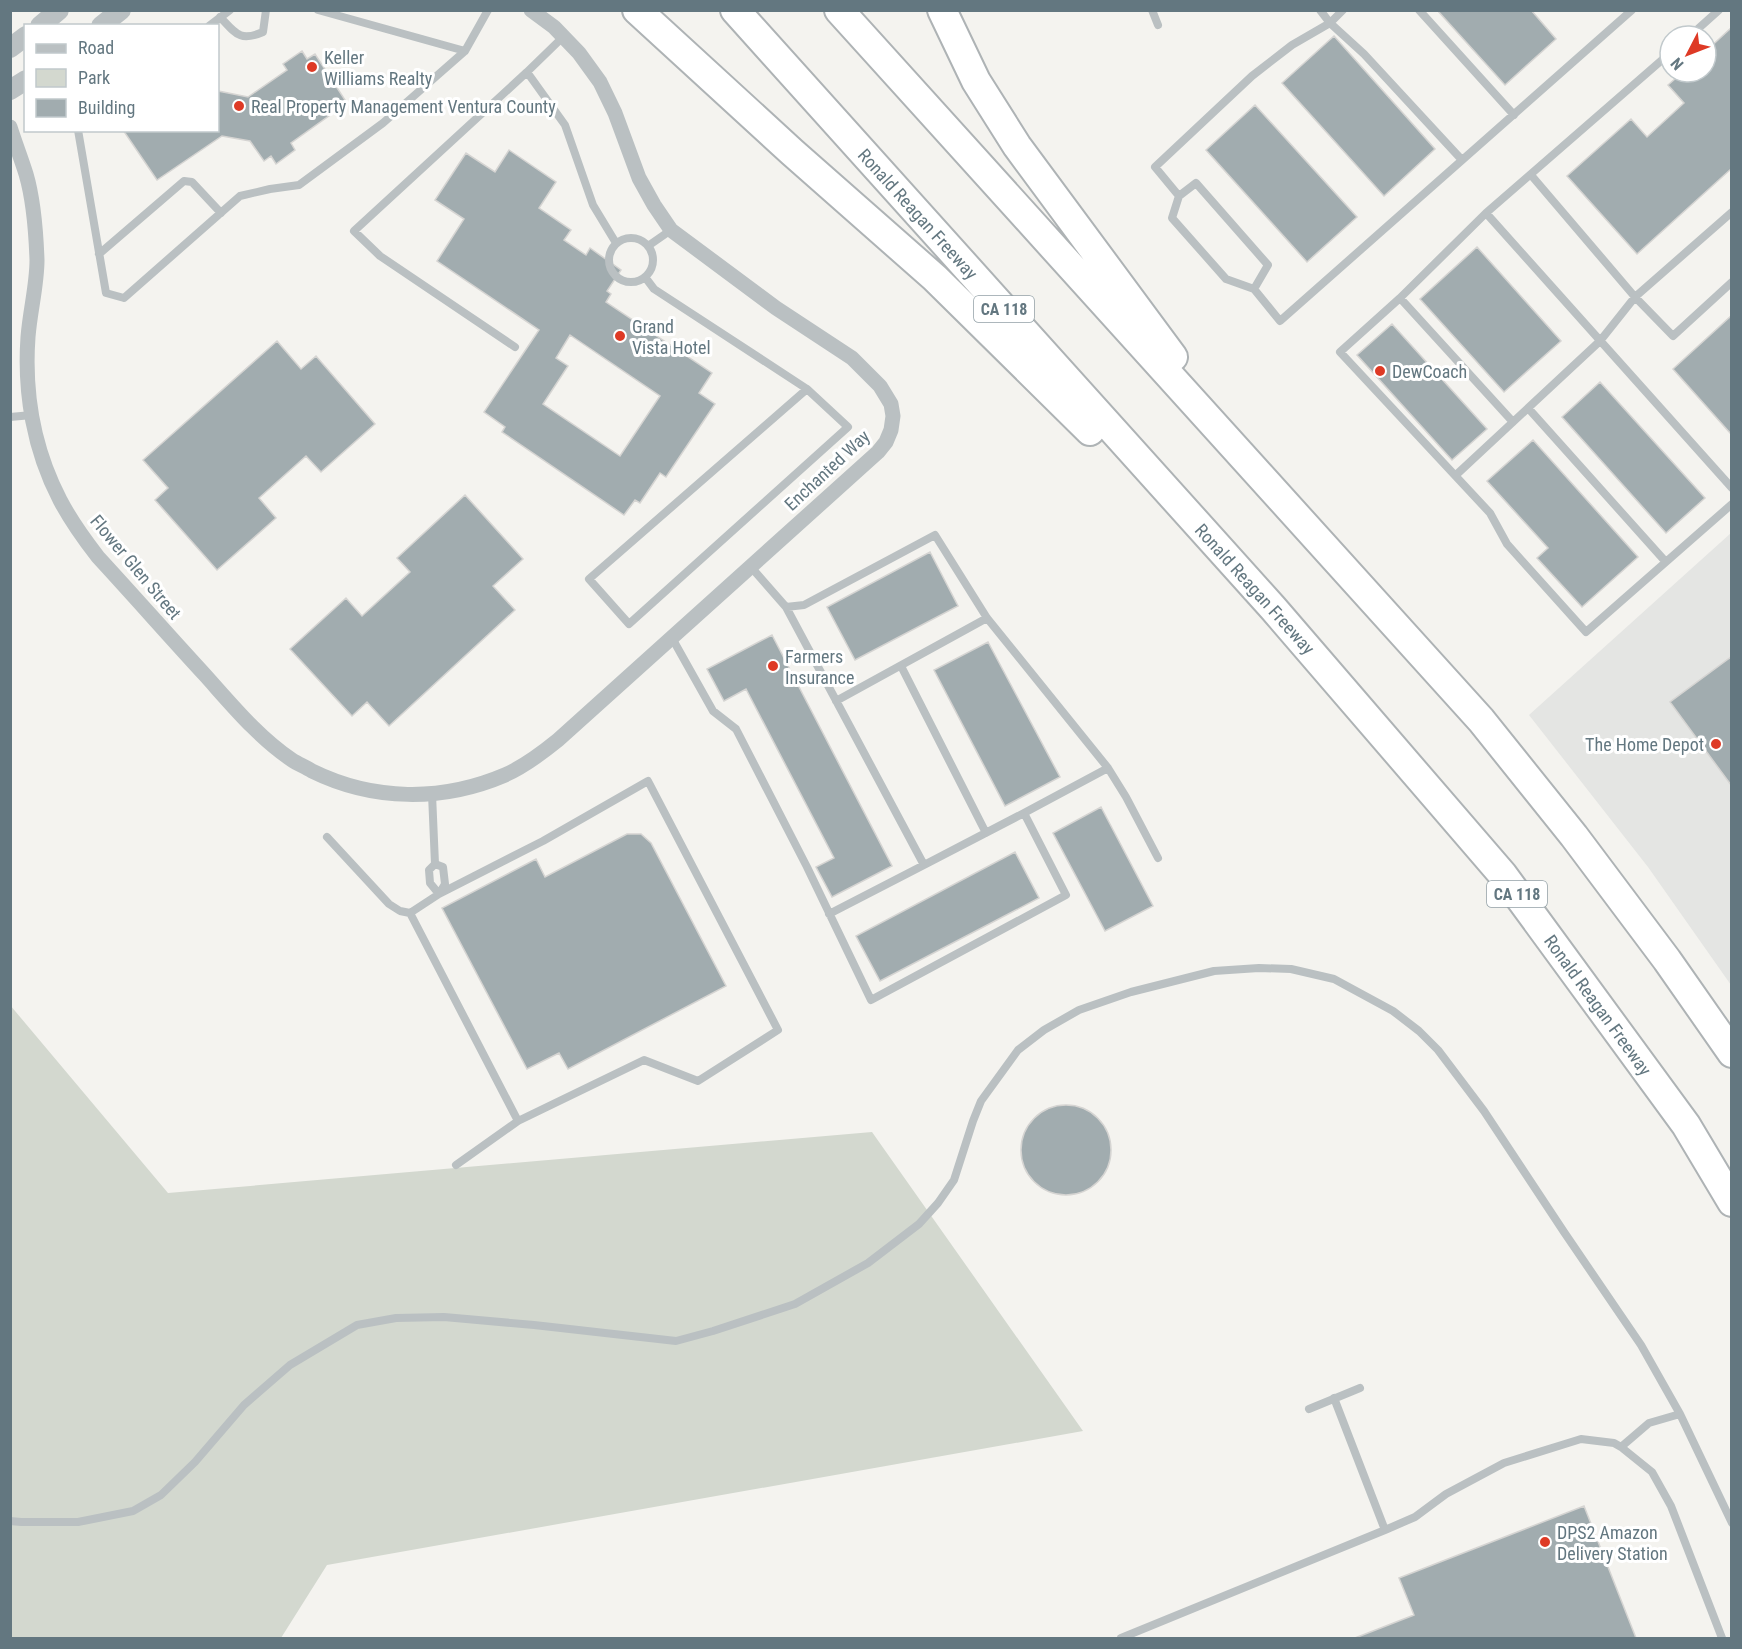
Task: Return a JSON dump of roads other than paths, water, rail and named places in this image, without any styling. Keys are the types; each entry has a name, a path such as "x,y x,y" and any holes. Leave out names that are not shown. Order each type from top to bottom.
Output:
{"highway":[{"path":"637,10 792,152 935,278 1273,608"},
{"name":"Ronald Reagan Freeway","path":"735,10 1273,608 1503,875 1686,1125 1731,1202"},
{"path":"839,10 1481,720 1582,845 1667,960 1731,1053"},
{"path":"942,10 976,81 1017,146 1291,511"}],"street":[{"path":"42,24 59,10"},
{"path":"104,24 121,10"},
{"name":"Enchanted Way","path":"376,792 432,794 449,792 478,785 507,774 533,759 558,740 878,452 886,442 891,430 893,416 891,404 880,386 852,358 777,308 671,230 639,178 615,113 600,82 579,53 554,27 531,10"},
{"path":"10,48 24,38"},
{"path":"10,90 24,81"},
{"name":"Flower Glen Street","path":"10,126 33,205 37,261 28,335 27,366 32,415 35,434 46,468 60,500 77,529 98,557 258,734 293,761 331,780 376,792"}],"lane":[{"path":"211,24 230,10"},
{"path":"220,17 238,36 250,38 263,32 266,10"},
{"path":"318,10 465,51"},
{"path":"78,132 106,293 124,298 240,196 300,185 383,123 465,51 488,10"},
{"path":"1152,10 1158,25"},
{"path":"1320,10 1462,160"},
{"path":"1179,196 1155,167 1252,76 1292,45 1330,22 1343,10"},
{"path":"1419,10 1514,115"},
{"path":"1254,289 1268,265 1196,183 1179,196 1172,218 1226,279 1254,289 1280,321 1632,10"},
{"path":"1703,24 1719,10"},
{"path":"515,347 380,256 354,231 563,37"},
{"path":"1658,64 1486,213 1400,298 1340,352 1490,513 1507,544 1586,632 1731,504"},
{"path":"527,72 565,125 593,206 616,243"},
{"path":"1531,175 1635,297 1673,336 1731,282"},
{"path":"99,254 184,181 192,182 221,213"},
{"path":"1456,475 1600,341 1635,297 1731,212"},
{"path":"1486,213 1731,488"},
{"path":"648,246 671,230"},
{"path":"629,238 642,241 648,246 653,258 652,266 645,277 631,282 617,277 612,271 609,256 616,243 629,238"},
{"path":"645,277 654,289 807,389 848,427 629,624 589,579 807,389"},
{"path":"1400,298 1513,422"},
{"path":"1528,408 1665,561"},
{"path":"10,417 32,415"},
{"path":"786,607 804,605 935,535 987,618 1108,768 1158,858"},
{"path":"751,567 786,607 924,865"},
{"path":"836,701 987,618"},
{"path":"672,638 713,711 736,729 871,1000 1066,895 1024,813"},
{"path":"901,666 986,833"},
{"path":"829,914 1108,768"},
{"path":"327,837 389,903 400,911 410,913 439,894 543,841 648,781 778,1030 698,1081 644,1060 518,1121 456,1165"},
{"path":"432,794 435,864 429,870 430,883 439,894"},
{"path":"435,864 442,867 445,884 439,894"},
{"path":"410,913 518,1121"},
{"path":"10,1521 78,1522 133,1511 161,1495 195,1462 244,1405 290,1365 357,1325 396,1318 444,1317 676,1341 795,1304 867,1263 919,1224 954,1180 981,1101 1018,1050 1044,1030 1078,1010 1131,992 1214,971 1291,969 1334,978 1386,1007 1419,1031 1438,1050 1484,1111 1641,1345 1680,1414 1731,1523"},
{"path":"1308,1409 1360,1388"},
{"path":"1334,1398 1385,1530"},
{"path":"1621,1447 1649,1423 1680,1414"},
{"path":"1121,1638 1415,1517 1446,1494 1504,1463 1581,1439 1614,1443 1652,1472 1671,1506 1722,1638"}],"place":[{"name":"Keller Williams Realty","path":"312,67"},
{"name":"Real Property Management Ventura County","path":"239,106"},
{"name":"Grand Vista Hotel","path":"620,336"},
{"name":"DewCoach","path":"1380,371"},
{"name":"Farmers Insurance","path":"773,666"},
{"name":"The Home Depot","path":"1716,744"},
{"name":"DPS2 Amazon Delivery Station","path":"1545,1542"}]}
